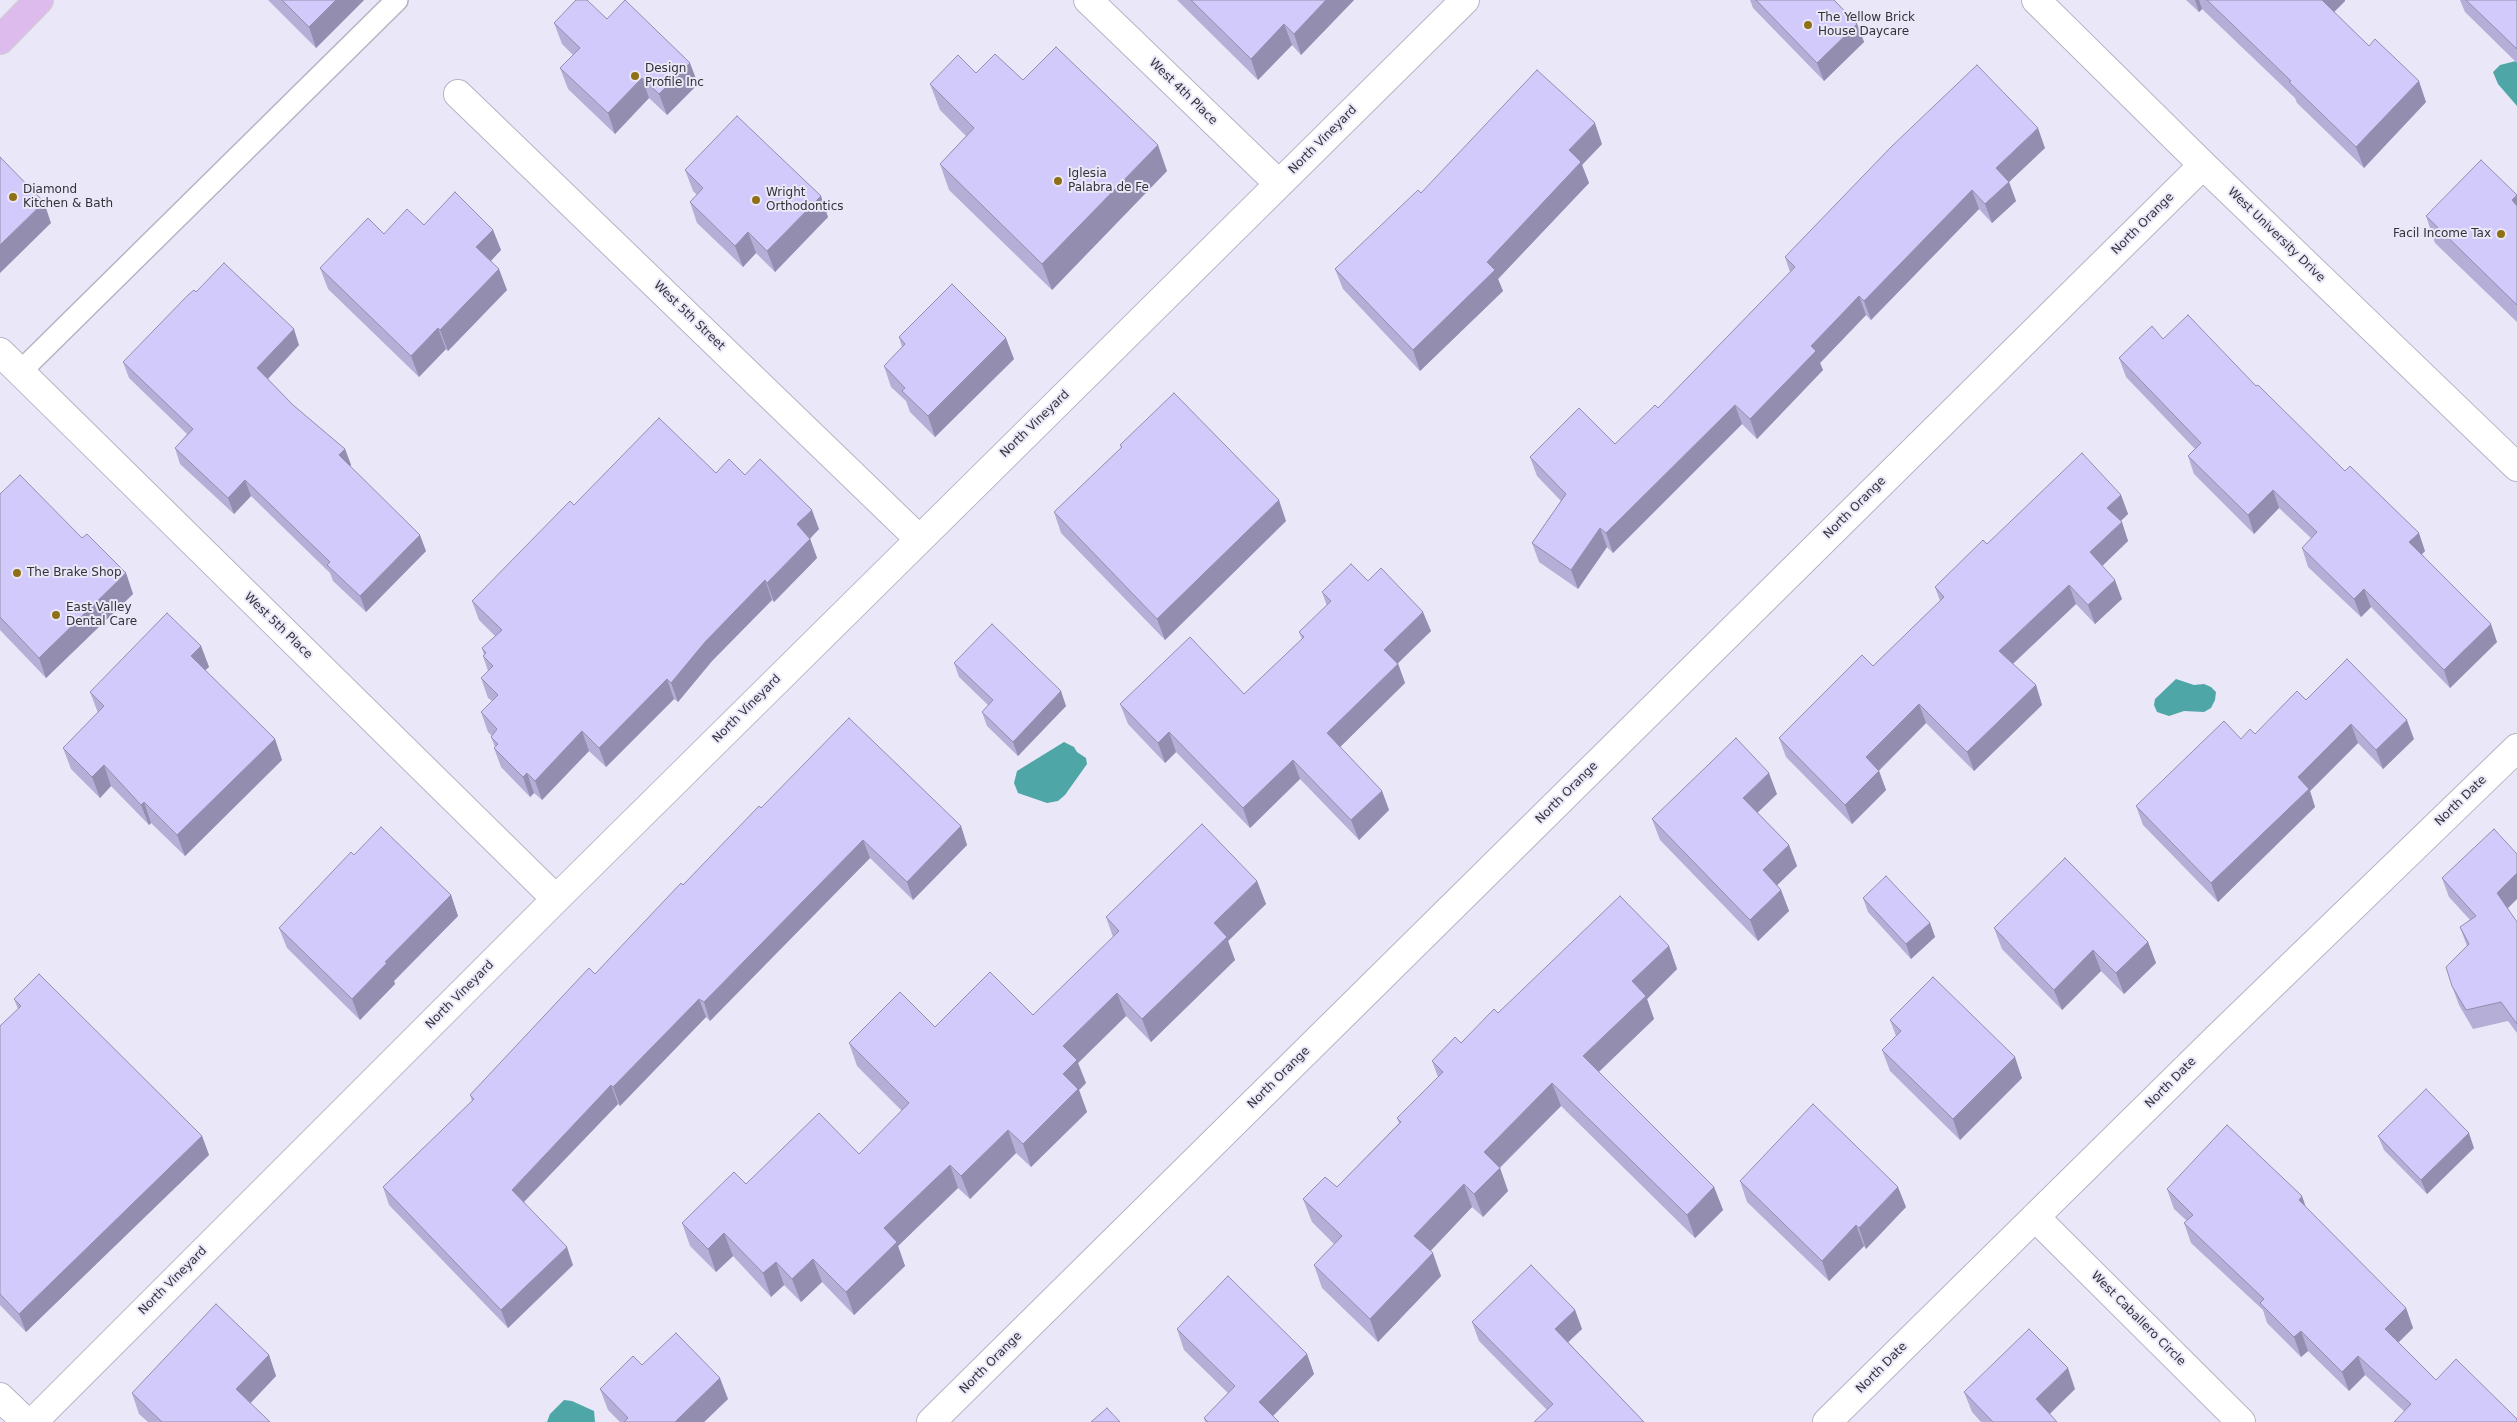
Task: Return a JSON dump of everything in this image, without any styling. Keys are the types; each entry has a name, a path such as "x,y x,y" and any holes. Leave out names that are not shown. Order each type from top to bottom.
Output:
{"main road":[{"path":"0,40 39,0"}],"street":[{"name":"West 4th Place","path":"1088,0 1279,184"},
{"name":"North Vineyard","path":"33,1422 556,899 1465,0"},
{"name":"West University Drive","path":"2036,0 2517,467"},
{"name":"West 5th Street","path":"458,94 919,539"},
{"name":"North Orange","path":"931,1422 2203,164"},
{"name":"West 5th Place","path":"0,352 556,899"},
{"name":"North Date","path":"1827,1422 2517,748"},
{"name":"West Caballero Circle","path":"2035,1217 2241,1422"},
{"path":"0,1397 26,1422"}],"lane":[{"path":"20,372 397,0"}],"shaded area":[{"path":"2516,61 2517,106 2498,84 2493,72 2500,65"},
{"path":"2176,679 2194,685 2204,684 2211,687 2216,692 2211,708 2204,712 2184,711 2169,716 2157,712 2154,705 2155,699"},
{"path":"1064,742 1074,747 1077,752 1086,758 1087,764 1065,795 1058,801 1047,803 1018,793 1014,783 1017,771"},
{"path":"564,1400 572,1401 594,1411 595,1422 547,1422 550,1414"}],"building":[{"path":"282,0 336,0 309,27"},
{"name":"Design Profile Inc","path":"576,0 587,0 607,19 625,0 690,63 659,94 642,78 608,113 560,68 580,48 554,23"},
{"path":"1191,0 1326,0 1294,34 1284,24 1251,59"},
{"name":"The Yellow Brick House Daycare","path":"1756,0 1834,0 1857,24 1817,63"},
{"path":"2207,0 2322,0 2369,46 2375,39 2419,81 2356,147"},
{"path":"2466,0 2517,0 2517,49"},
{"name":"Iglesia Palabra de Fe","path":"1056,47 1158,145 1042,264 940,164 974,128 930,84 958,55 976,73 995,54 1023,80"},
{"path":"1977,65 2038,128 1996,168 2009,182 1985,204 1972,190 1864,301 1859,296 1811,346 1816,351 1750,419 1735,405 1606,533 1600,528 1571,570 1532,543 1566,494 1530,457 1579,408 1615,444 1655,405 1658,408 1795,267 1785,257 1891,147"},
{"path":"1537,70 1595,123 1569,150 1581,162 1487,262 1495,270 1413,350 1335,269 1418,190 1421,193"},
{"name":"Wright Orthodontics","path":"737,116 821,196 767,251 748,232 735,246 690,202 703,188 685,170"},
{"path":"0,157 44,202 0,245"},
{"path":"2481,160 2517,195 2512,200 2517,206 2517,305 2426,216"},
{"path":"455,192 493,230 476,247 499,269 440,330 438,328 411,356 320,268 368,218 384,234 407,209 424,225"},
{"path":"224,263 294,329 257,368 293,405 345,449 339,455 420,535 360,596 327,565 330,562 245,480 228,498 175,448 193,429 123,362 188,295 194,290 196,292"},
{"path":"952,284 1006,338 928,416 902,391 905,388 884,366 905,344 899,337"},
{"path":"2188,315 2256,386 2258,385 2345,471 2350,466 2419,533 2409,542 2491,624 2444,670 2364,589 2354,599 2302,548 2317,532 2273,490 2248,515 2188,456 2201,443 2119,358 2152,326 2163,339"},
{"path":"1174,393 1279,500 1157,619 1054,512 1122,447 1120,445"},
{"path":"659,418 716,473 729,459 745,475 760,459 812,510 797,524 810,539 767,583 765,580 705,642 671,683 667,679 599,748 582,731 535,781 527,773 523,777 494,748 498,744 491,737 497,729 481,712 498,695 481,678 493,666 483,656 486,653 482,648 502,630 472,601 570,501 574,505"},
{"path":"2082,453 2121,495 2107,508 2122,522 2090,552 2115,580 2088,605 2069,585 1999,651 2036,685 1967,752 1919,704 1866,757 1879,771 1845,805 1779,738 1862,655 1873,666 1944,597 1935,587 1983,540 1987,544"},
{"path":"20,475 82,538 87,534 126,573 39,658 0,617 0,494"},
{"path":"1351,564 1368,581 1381,568 1423,612 1384,650 1398,664 1327,733 1382,791 1351,820 1293,760 1243,808 1169,732 1158,743 1120,704 1190,637 1244,694 1304,637 1299,632 1331,601 1322,592"},
{"path":"167,613 201,646 191,656 275,739 177,835 144,802 141,805 104,765 92,777 63,748 104,706 90,692"},
{"path":"992,624 1061,691 1013,742 982,712 993,700 954,663"},
{"path":"2347,659 2407,720 2376,750 2351,724 2298,777 2309,789 2211,883 2136,806 2224,721 2241,739 2250,729 2255,734 2297,691 2306,700"},
{"path":"849,718 961,826 907,882 863,840 704,1002 699,999 613,1087 611,1085 512,1190 567,1247 501,1310 383,1187 474,1099 470,1095 589,968 595,974 681,883 683,885 759,806 761,808"},
{"path":"1736,738 1769,773 1743,798 1789,845 1763,870 1781,890 1750,920 1652,819"},
{"path":"1202,824 1257,881 1214,923 1227,937 1142,1019 1117,993 1063,1046 1077,1060 1063,1074 1078,1089 1023,1144 1008,1130 961,1176 950,1165 884,1228 897,1242 846,1292 813,1259 792,1279 776,1262 763,1273 724,1233 708,1249 682,1223 734,1172 746,1184 819,1113 859,1154 909,1103 849,1043 900,992 935,1027 990,972 1033,1015 1119,931 1106,917"},
{"path":"381,827 451,895 385,962 387,963 352,999 279,928 351,852 354,855"},
{"path":"2494,829 2517,854 2517,873 2497,893 2517,922 2517,1024 2501,1002 2466,1010 2452,986 2446,967 2469,944 2460,927 2476,916 2442,878"},
{"path":"2065,858 2148,942 2116,973 2093,950 2054,990 1994,928"},
{"path":"1886,876 1930,923 1906,944 1863,898"},
{"path":"1620,896 1669,946 1632,981 1646,996 1583,1056 1714,1187 1687,1215 1552,1083 1484,1152 1500,1168 1474,1194 1464,1184 1414,1236 1433,1253 1370,1319 1314,1265 1342,1236 1303,1199 1325,1177 1337,1187 1401,1122 1397,1118 1443,1072 1432,1061 1455,1037 1461,1043 1494,1009 1498,1013"},
{"path":"39,974 202,1136 19,1314 0,1294 0,1026 21,1006 14,999"},
{"path":"1933,977 2015,1057 1953,1119 1882,1050 1901,1031 1890,1020"},
{"path":"2426,1089 2469,1133 2421,1180 2378,1136"},
{"path":"1813,1104 1898,1187 1859,1228 1856,1225 1822,1261 1740,1181"},
{"path":"2227,1125 2302,1196 2299,1200 2406,1308 2385,1329 2436,1380 2456,1359 2517,1419 2517,1422 2394,1422 2411,1404 2358,1356 2342,1372 2301,1331 2294,1337 2260,1303 2264,1299 2184,1223 2193,1215 2167,1189"},
{"path":"1531,1265 1575,1310 1555,1329 1644,1422 1534,1422 1553,1404 1472,1322"},
{"path":"1228,1276 1307,1354 1259,1402 1279,1422 1208,1422 1204,1418 1235,1386 1177,1329"},
{"path":"216,1304 269,1355 236,1389 270,1422 162,1422 132,1393"},
{"path":"2029,1329 2068,1368 2036,1399 2057,1422 1993,1422 1964,1392"},
{"path":"676,1333 720,1378 675,1422 624,1422 628,1418 600,1389 633,1356 642,1365"},
{"path":"1107,1408 1120,1422 1091,1422"}],"place":[{"name":"The Yellow Brick House Daycare","path":"1808,25"},
{"name":"Design Profile Inc","path":"635,76"},
{"name":"Iglesia Palabra de Fe","path":"1058,181"},
{"name":"Diamond Kitchen & Bath","path":"13,197"},
{"name":"Wright Orthodontics","path":"756,200"},
{"name":"Facil Income Tax","path":"2501,234"},
{"name":"The Brake Shop","path":"17,573"},
{"name":"East Valley Dental Care","path":"56,615"}]}
